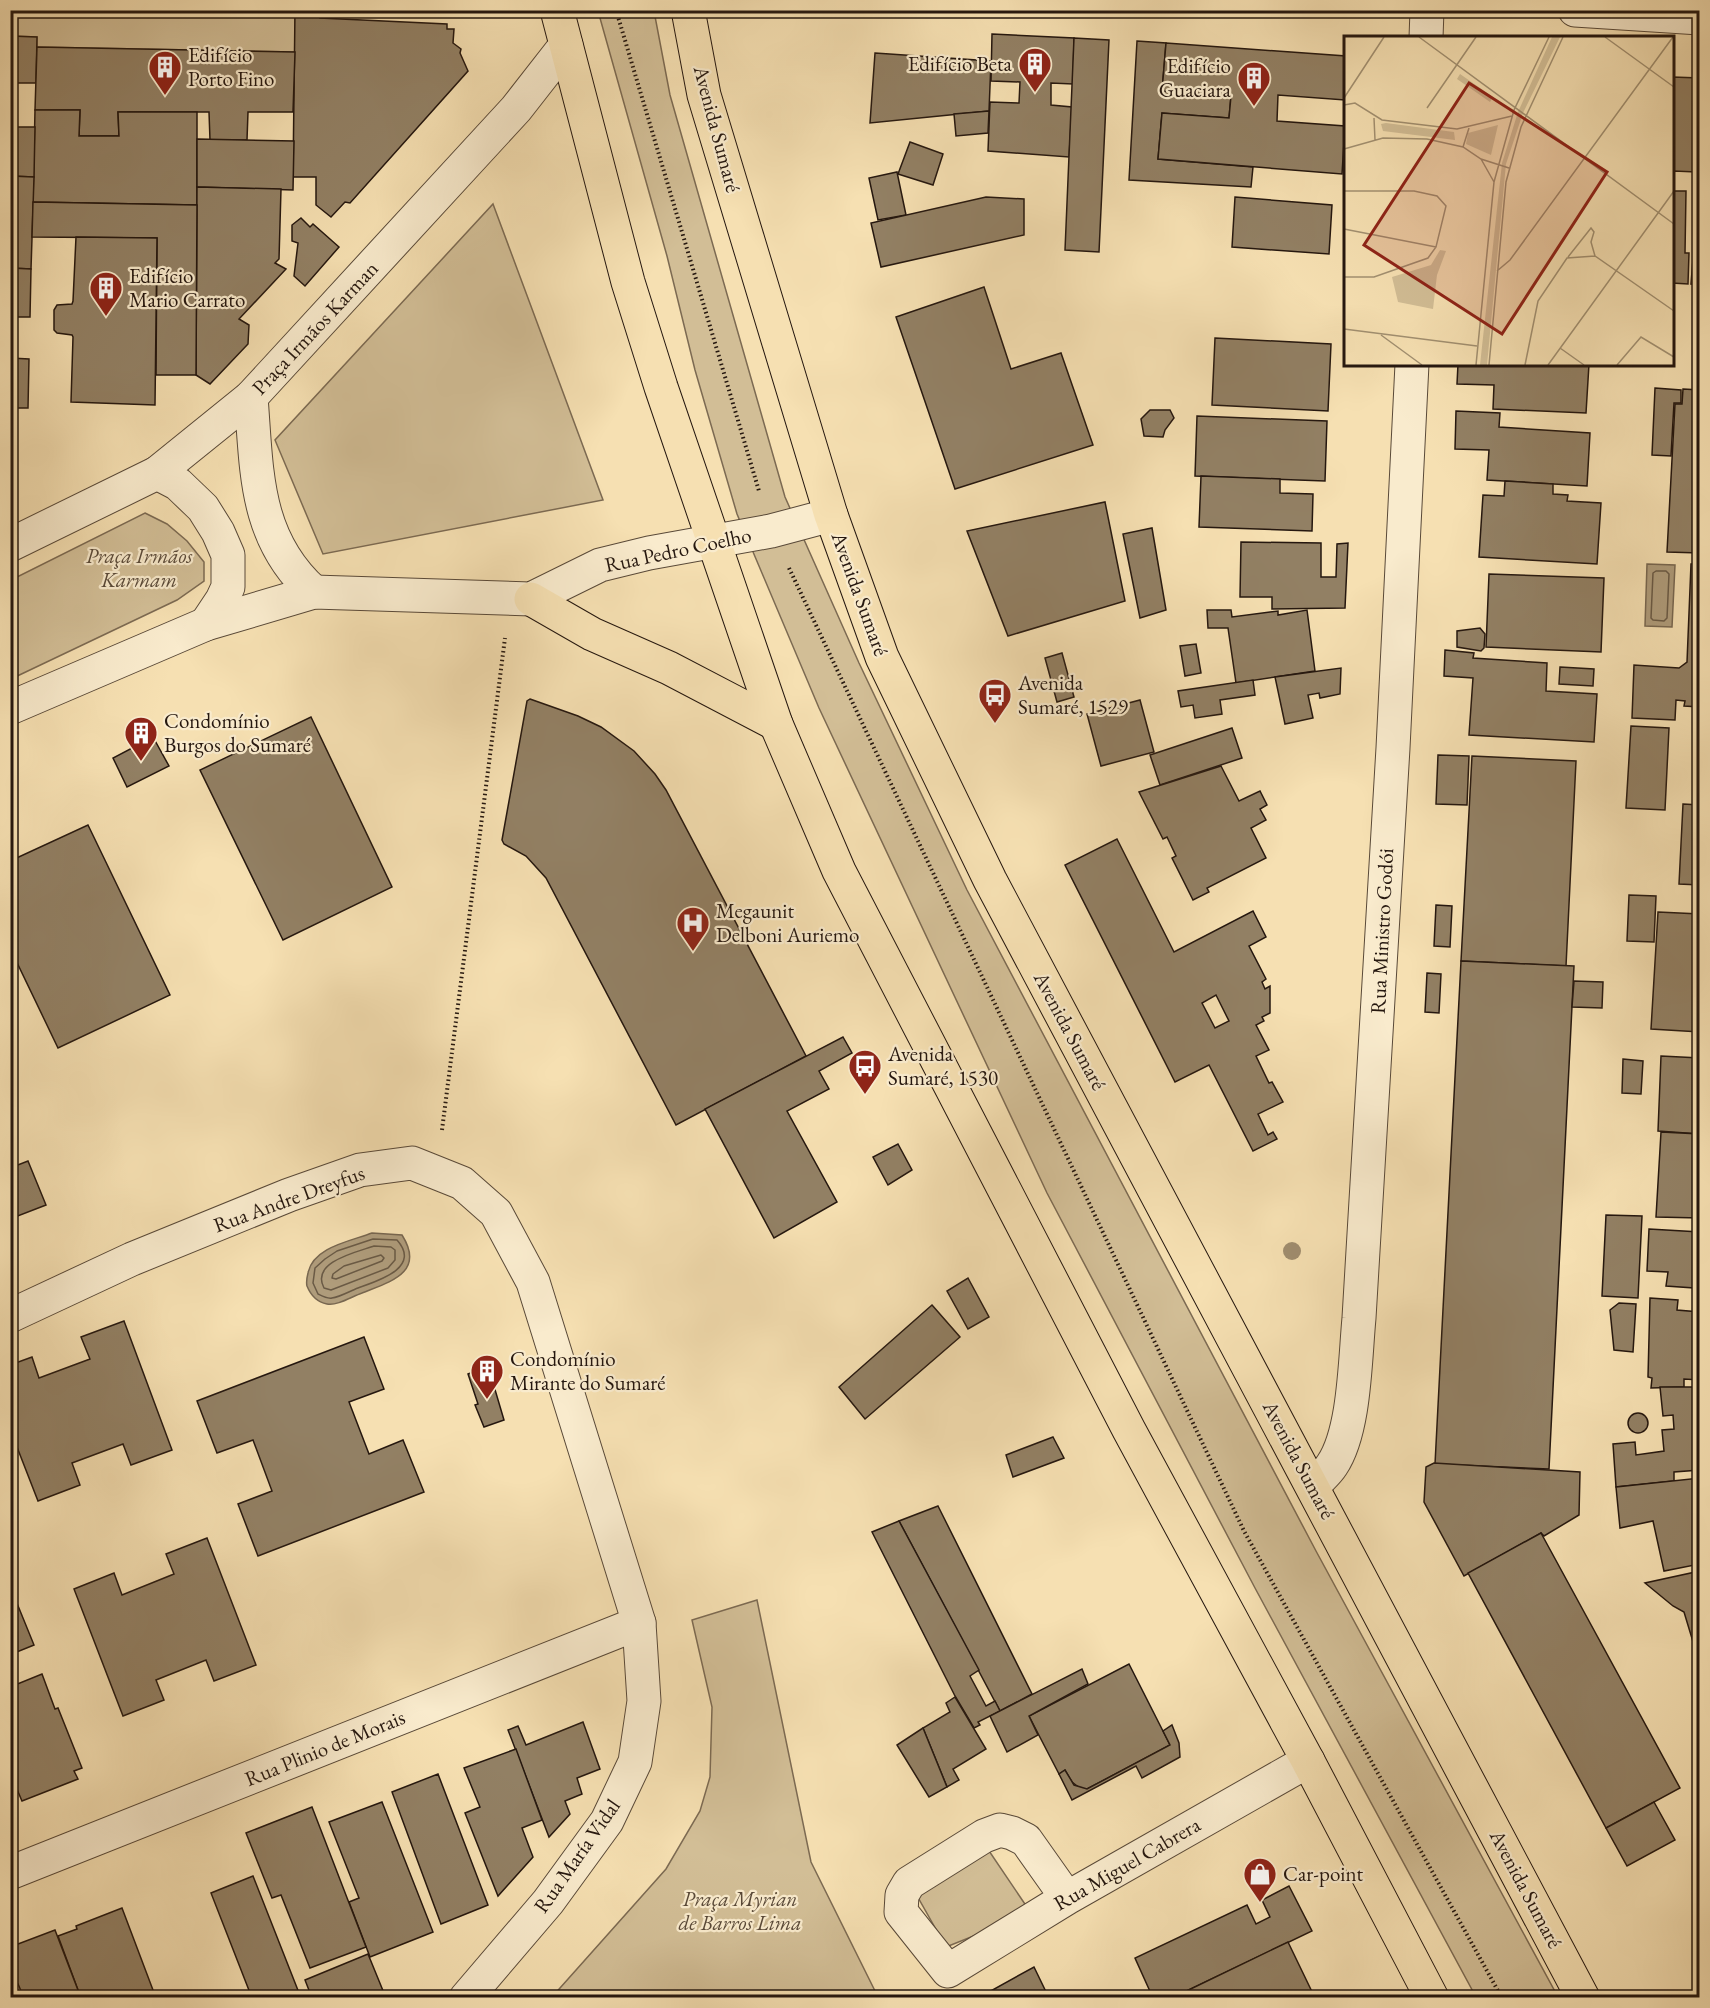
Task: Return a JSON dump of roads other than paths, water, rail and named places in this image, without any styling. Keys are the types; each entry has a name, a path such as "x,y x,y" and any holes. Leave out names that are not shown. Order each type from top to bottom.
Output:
{"main road":[{"path":"557,10 628,282 661,387 776,724 839,871 1129,1430 1308,1761 1432,1998"},
{"name":"Avenida Sumaré","path":"688,10 704,95 831,515 882,657 990,880 1583,1998"},
{"path":"521,599 592,634 662,664 776,724"}],"street":[{"path":"1426,36 1427,10"},
{"path":"1575,10 1700,18"},
{"name":"Praça Irmãos Karman","path":"10,544 157,473 251,397 516,109 566,45"},
{"name":"Rua Ministro Godói","path":"1313,1486 1332,1465 1345,1438 1359,1318 1393,748 1412,366"},
{"path":"251,397 259,490 266,520 281,552 296,576 314,592"},
{"path":"157,473 178,484 203,508 218,532 228,555 228,587 206,624"},
{"name":"Rua Pedro Coelho","path":"314,592 521,599 600,565 649,553 771,531 831,515"},
{"path":"10,708 206,624 314,592"},
{"name":"Rua Andre Dreyfus","path":"10,1316 132,1259 289,1195 360,1170 412,1163 462,1184 496,1213 533,1282 639,1623"},
{"name":"Rua Plinio de Morais","path":"10,1873 639,1623"},
{"name":"Rua María Vidal","path":"466,1998 548,1902 607,1821 635,1762 644,1701 639,1623"},
{"name":"Rua Miguel Cabrera","path":"1067,1898 1026,1840 1000,1830 984,1836 909,1883 902,1896 900,1912 948,1971 1067,1898 1308,1761"}],"water":[{"path":"1647,564 1675,565 1672,627 1645,626"},
{"path":"372,1233 402,1235 410,1259 401,1274 383,1285 335,1304 323,1303 315,1298 307,1286 307,1281 311,1264 317,1257 334,1246"}],"place":[{"name":"Edifício Beta","path":"1035,93"},
{"name":"Edifício Porto Fino","path":"165,96"},
{"name":"Edifício Guaciara","path":"1254,107"},
{"name":"Edifício Mario Carrato","path":"106,317"},
{"name":"Avenida Sumaré, 1529","path":"995,724"},
{"name":"Condomínio Burgos do Sumaré","path":"141,762"},
{"name":"Megaunit Delboni Auriemo","path":"693,952"},
{"name":"Avenida Sumaré, 1530","path":"865,1095"},
{"name":"Condomínio Mirante do Sumaré","path":"487,1400"},
{"name":"Car-point","path":"1260,1903"}],"park label":[{"name":"Praça Irmãos Karmam","path":"139,568"},
{"name":"Praça Myrian de Barros Lima","path":"740,1911"}]}
